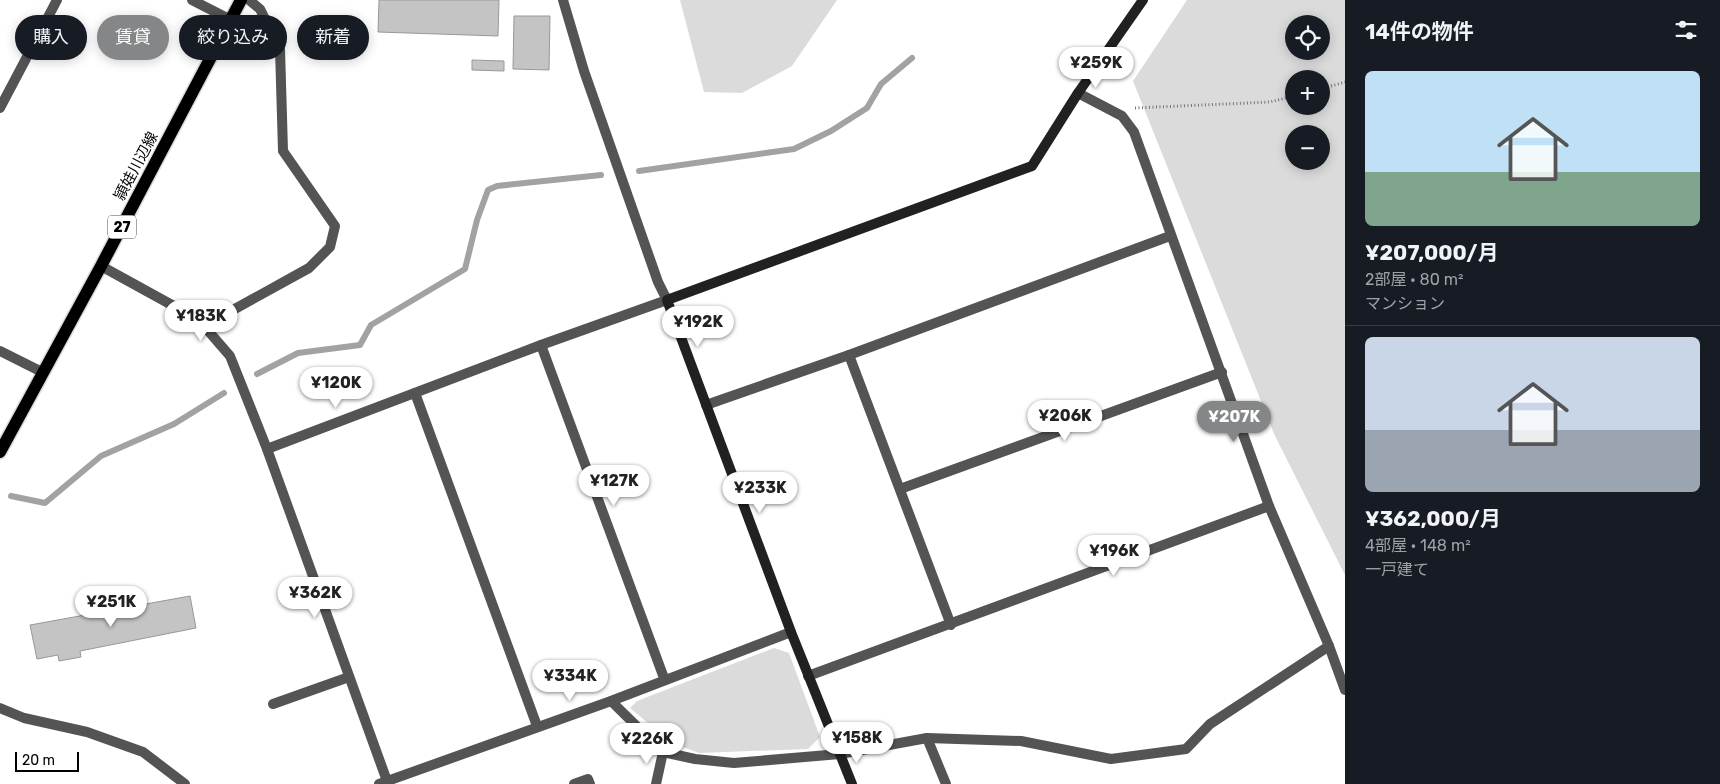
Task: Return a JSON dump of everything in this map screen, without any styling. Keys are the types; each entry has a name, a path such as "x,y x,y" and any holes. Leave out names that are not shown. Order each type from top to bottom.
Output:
{"main road":[{"name":"頴娃川辺線","path":"233,15 241,0"},
{"name":"頴娃川辺線","path":"0,452 42,372 102,266 209,60"}],"street":[{"path":"0,108 57,0"},
{"path":"192,0 220,15"},
{"path":"204,326 308,268 330,247 335,226 284,151 280,49 260,9 249,0"},
{"path":"563,0 587,81 658,282 667,300 808,676 852,784"},
{"path":"266,449 541,345 1032,166 1078,93 1143,0"},
{"path":"1078,93 1122,116 1134,132 1269,506 1329,646 1345,690"},
{"path":"706,405 849,355 1170,236"},
{"path":"102,266 181,310 204,326 230,356 349,677 383,783 537,726 611,701 664,678 791,632"},
{"path":"541,345 664,678"},
{"path":"0,351 42,372"},
{"path":"849,355 951,625"},
{"path":"900,488 1222,372"},
{"path":"415,393 537,726"},
{"path":"808,676 951,625 1269,506"},
{"path":"611,701 663,752 694,759 734,763 840,754 927,738 1021,741 1111,759 1186,749 1210,724 1329,646"},
{"path":"273,704 349,677"},
{"path":"0,708 24,718 87,732 143,752 185,784"},
{"path":"927,738 946,784"},
{"path":"656,784 663,752"},
{"path":"574,784 588,779 590,784"}],"path":[{"path":"1330,86 1345,82"},
{"path":"1122,116 1137,107 1270,102 1285,98"}],"shaded area":[{"path":"680,0 837,0 792,66 742,93 704,92"},
{"path":"1187,0 1345,0 1345,575 1275,436 1133,81"},
{"path":"774,648 789,653 820,737 808,749 699,753 672,743 630,708 637,701"}],"building":[{"path":"379,0 499,0 498,36 378,32"},
{"path":"514,16 550,16 549,70 513,69"},
{"path":"472,60 504,61 504,71 472,70"},
{"path":"190,596 196,628 80,651 81,657 59,661 58,655 37,659 30,625"}],"waterway":[{"path":"639,171 794,149 831,131 867,108 881,84 912,58"},
{"path":"257,374 298,353 360,345 371,325 465,269 477,220 488,190 497,186 601,175"},
{"path":"11,496 45,503 101,456 174,424 224,393"}]}
